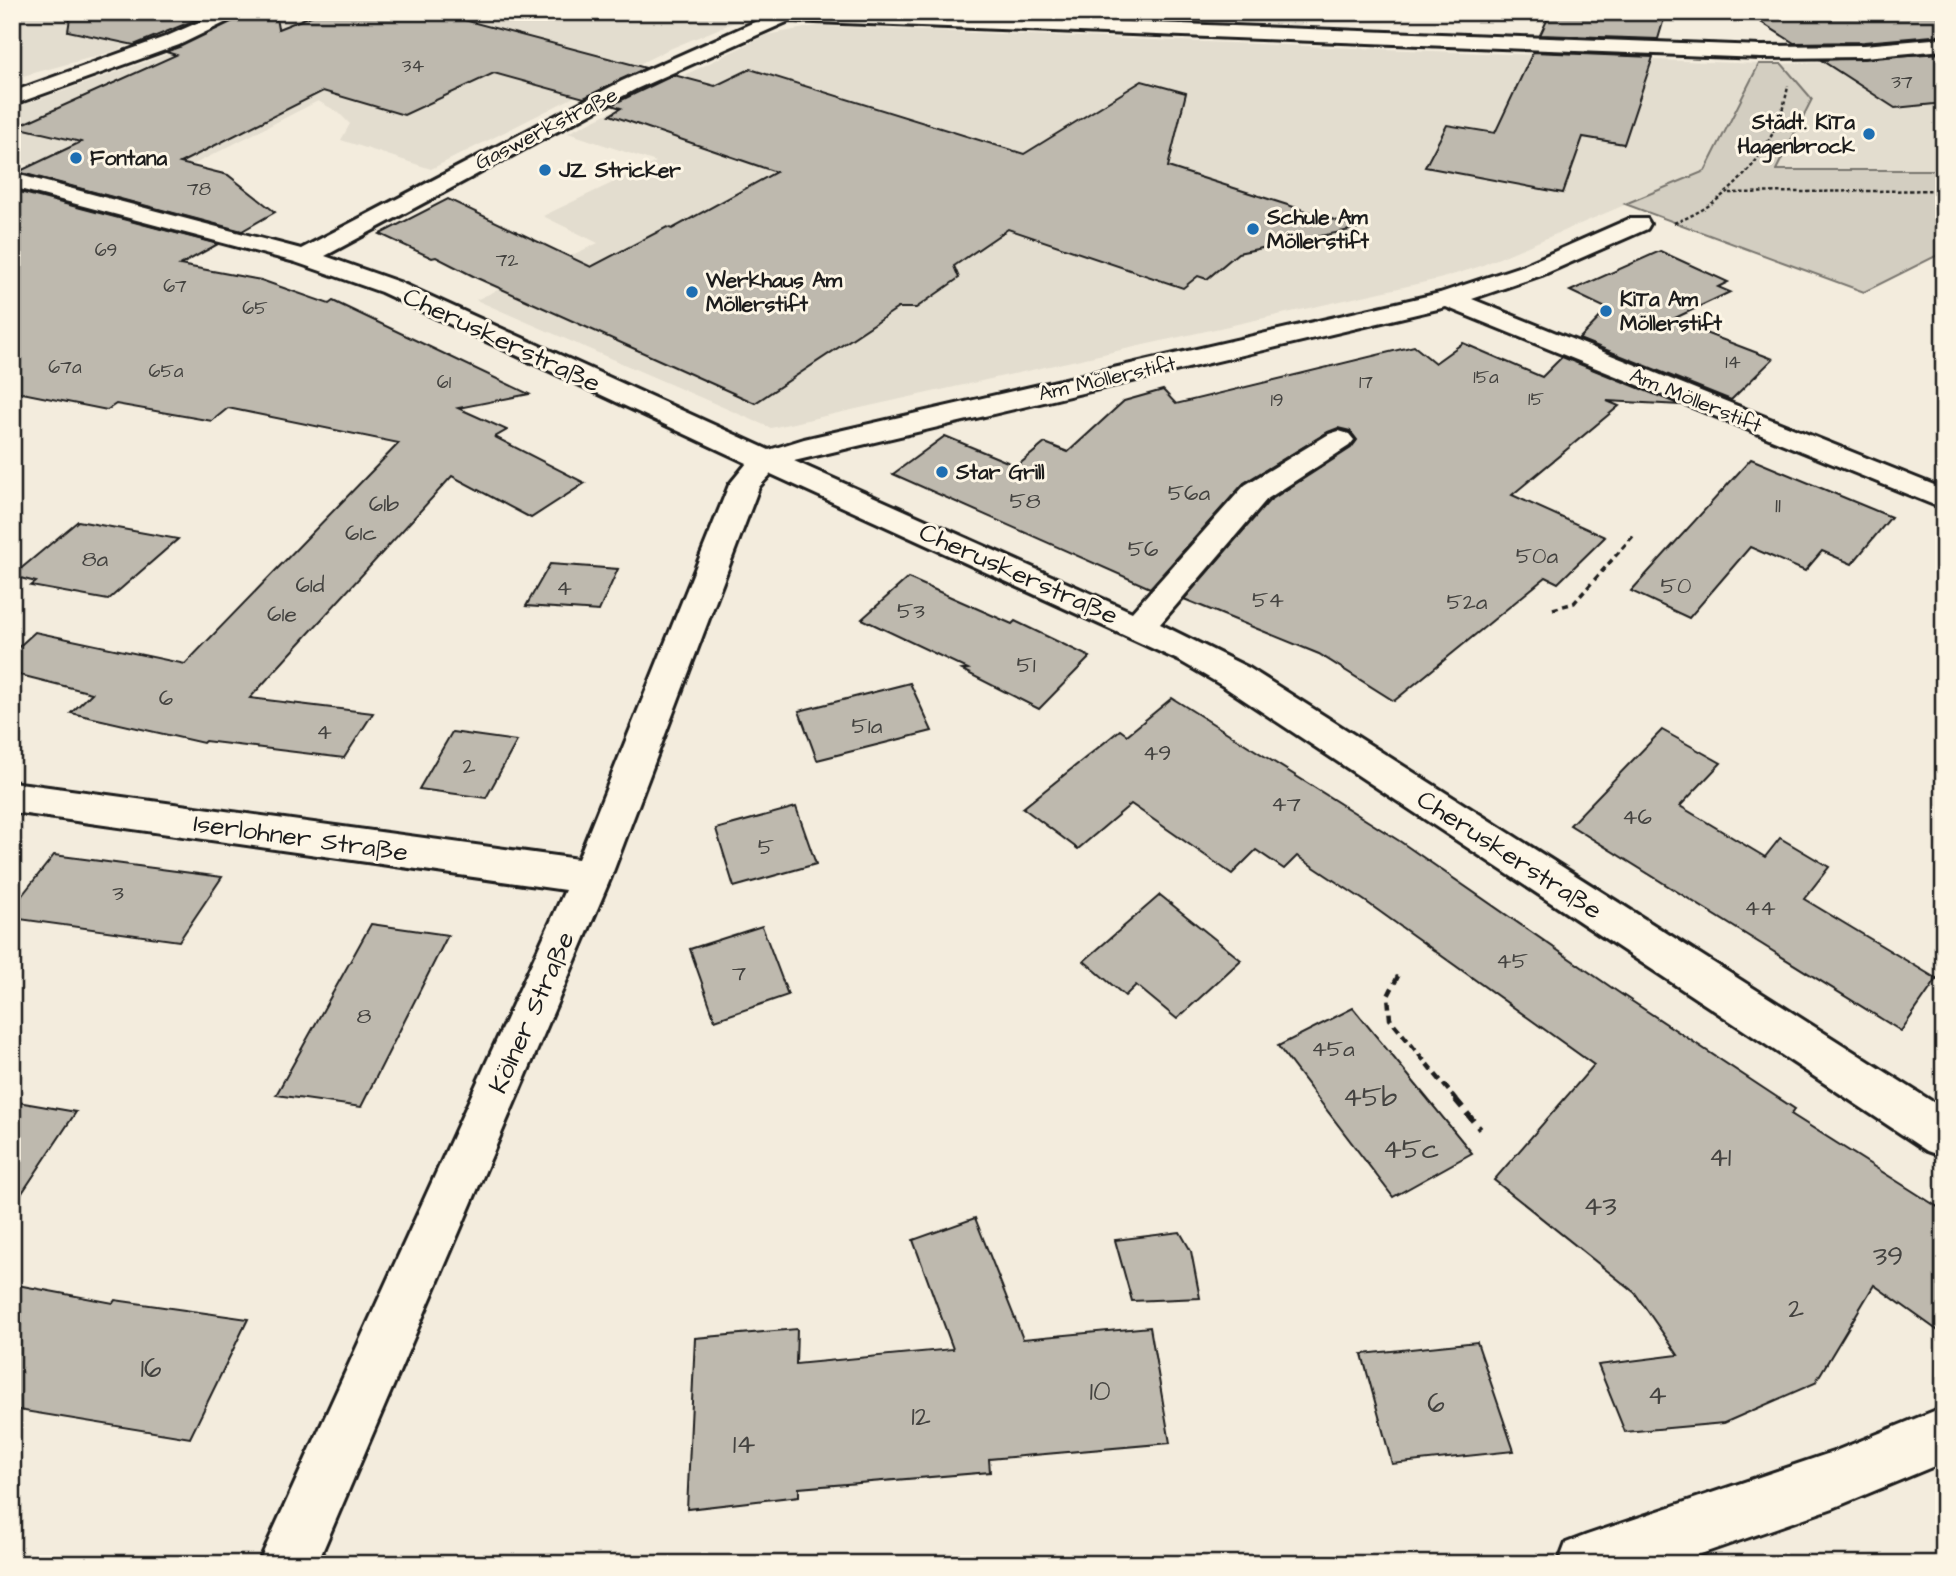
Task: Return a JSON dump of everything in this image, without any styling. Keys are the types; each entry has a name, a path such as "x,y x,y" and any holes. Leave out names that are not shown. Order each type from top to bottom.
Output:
{"street":[{"path":"12,99 172,41 238,12"},
{"path":"1305,12 1309,35"},
{"path":"789,14 1760,52 1864,51 1944,44"},
{"name":"Gaswerkstraße","path":"304,257 629,85 789,14"},
{"path":"12,92 46,85"},
{"name":"Cheruskerstraße","path":"16,184 304,257 390,287 767,461 1139,626 1236,677 1944,1135"},
{"name":"Am Möllerstift","path":"767,461 851,436 1448,299 1533,270 1638,224"},
{"name":"Am Möllerstift","path":"1448,299 1944,500"},
{"path":"1139,626 1256,492 1339,440"},
{"name":"Kölner Straße","path":"287,1564 591,877 744,485 767,461"},
{"name":"Iserlohner Straße","path":"12,797 591,877"},
{"path":"1587,1564 1833,1480 1944,1434"}],"path":[{"path":"1638,224 1678,222 1728,193 1742,179 1769,138 1789,88 1760,52"},
{"path":"1728,193 1944,190"},
{"path":"1553,609 1574,603 1633,536"},
{"path":"1398,976 1390,985 1386,1000 1390,1019 1480,1129"}],"shaded area":[{"path":"12,12 202,12 115,51 12,79"},
{"path":"265,12 759,12 667,50 431,169 341,140 350,124 338,112 318,101 138,193 12,160 12,109 194,45"},
{"path":"1002,12 1300,12 1302,25"},
{"path":"816,26 1759,64 1705,171 1478,267 1439,279 771,428 476,300 598,243 543,216 656,162 568,133 766,35"},
{"name":"Städt. KiTa Hagenbrock","path":"1944,56 1944,170 1776,170 1812,99 1782,64"},
{"path":"1759,64 1782,64 1812,99 1776,170 1944,170 1944,252 1864,292 1625,204 1705,171"}],"building":[{"path":"71,12 215,12 134,45 68,31"},
{"path":"249,12 275,12 278,29 321,12 434,12 646,68 584,98 494,73 404,115 323,91 180,163 228,175 275,212 242,231 18,172 81,142 16,127 176,55 166,52"},
{"path":"1551,12 1666,12 1658,39 1540,35"},
{"path":"1745,12 1944,12 1944,35 1864,42 1794,43"},
{"path":"1533,52 1653,57 1624,144 1583,137 1563,193 1425,167 1447,125 1495,133"},
{"path":"1944,53 1944,103 1895,108 1821,60"},
{"path":"750,69 1024,154 1142,81 1186,93 1168,167 1360,228 1238,253 1207,279 1198,276 1183,288 1008,229 954,266 959,278 916,308 898,308 755,403 380,234 448,199 591,267 667,227 672,229 776,172 610,115 621,108 611,105 674,75 715,86"},
{"path":"12,190 218,244 180,265 261,280 329,304 333,301 529,394 458,408 507,430 495,437 585,483 531,518 452,476 250,698 373,713 344,758 205,741 203,743 71,713 92,693 12,673 12,653 35,632 185,664 399,443 228,408 212,421 116,404 107,410 12,391"},
{"path":"1660,251 1728,282 1718,287 1730,292 1671,320 1773,359 1731,400 1579,339 1608,309 1570,291"},
{"path":"1463,343 1542,377 1562,357 1681,405 1607,401 1619,406 1512,495 1605,537 1558,583 1546,577 1394,701 1319,654 1184,599 1269,501 1351,448 1357,440 1350,431 1338,428 1328,432 1244,483 1150,588 893,474 945,436 1017,466 1045,443 1068,452 1124,401 1163,390 1176,404 1414,346 1435,363"},
{"path":"1751,459 1891,517 1852,564 1822,551 1805,571 1750,547 1689,618 1631,591"},
{"path":"78,521 178,539 108,600 31,586 36,582 12,576"},
{"path":"550,564 618,569 599,611 526,606"},
{"path":"908,578 1012,624 1015,621 1090,657 1039,709 962,670 968,669 862,619"},
{"path":"910,683 932,731 817,760 799,711"},
{"path":"1172,698 1401,842 1618,992 1795,1109 1791,1114 1944,1211 1944,1335 1874,1285 1815,1383 1724,1423 1625,1432 1598,1365 1678,1355 1635,1293 1494,1180 1594,1065 1365,901 1297,856 1284,869 1256,850 1232,874 1131,804 1078,849 1023,808 1120,730 1127,735"},
{"path":"1662,730 1721,763 1680,806 1765,857 1780,838 1829,867 1804,899 1937,979 1901,1031 1570,825"},
{"path":"452,732 517,741 486,798 419,789"},
{"path":"796,807 816,864 734,887 716,829"},
{"path":"54,855 222,877 179,941 12,918 12,908"},
{"path":"1160,895 1241,960 1177,1019 1136,985 1125,996 1084,961"},
{"path":"371,924 448,935 361,1107 276,1095"},
{"path":"762,926 788,995 715,1020 690,949"},
{"path":"1353,1008 1472,1153 1393,1197 1278,1046"},
{"path":"12,1101 76,1112 12,1208"},
{"path":"975,1218 1023,1339 1150,1327 1170,1443 989,1459 990,1472 799,1488 799,1496 687,1509 695,1338 797,1329 796,1364 953,1349 913,1240"},
{"path":"1180,1232 1191,1251 1200,1298 1132,1301 1115,1240"},
{"path":"12,1284 113,1303 115,1300 248,1319 190,1438 12,1409"},
{"path":"1477,1342 1514,1451 1392,1464 1362,1354"}],"place":[{"name":"Städt. KiTa Hagenbrock","path":"1869,134"},
{"name":"Fontana","path":"76,158"},
{"name":"JZ Stricker","path":"545,170"},
{"name":"Schule Am Möllerstift","path":"1253,229"},
{"name":"Werkhaus Am Möllerstift","path":"692,292"},
{"name":"KiTa Am Möllerstift","path":"1606,311"},
{"name":"Star Grill","path":"942,472"}]}
